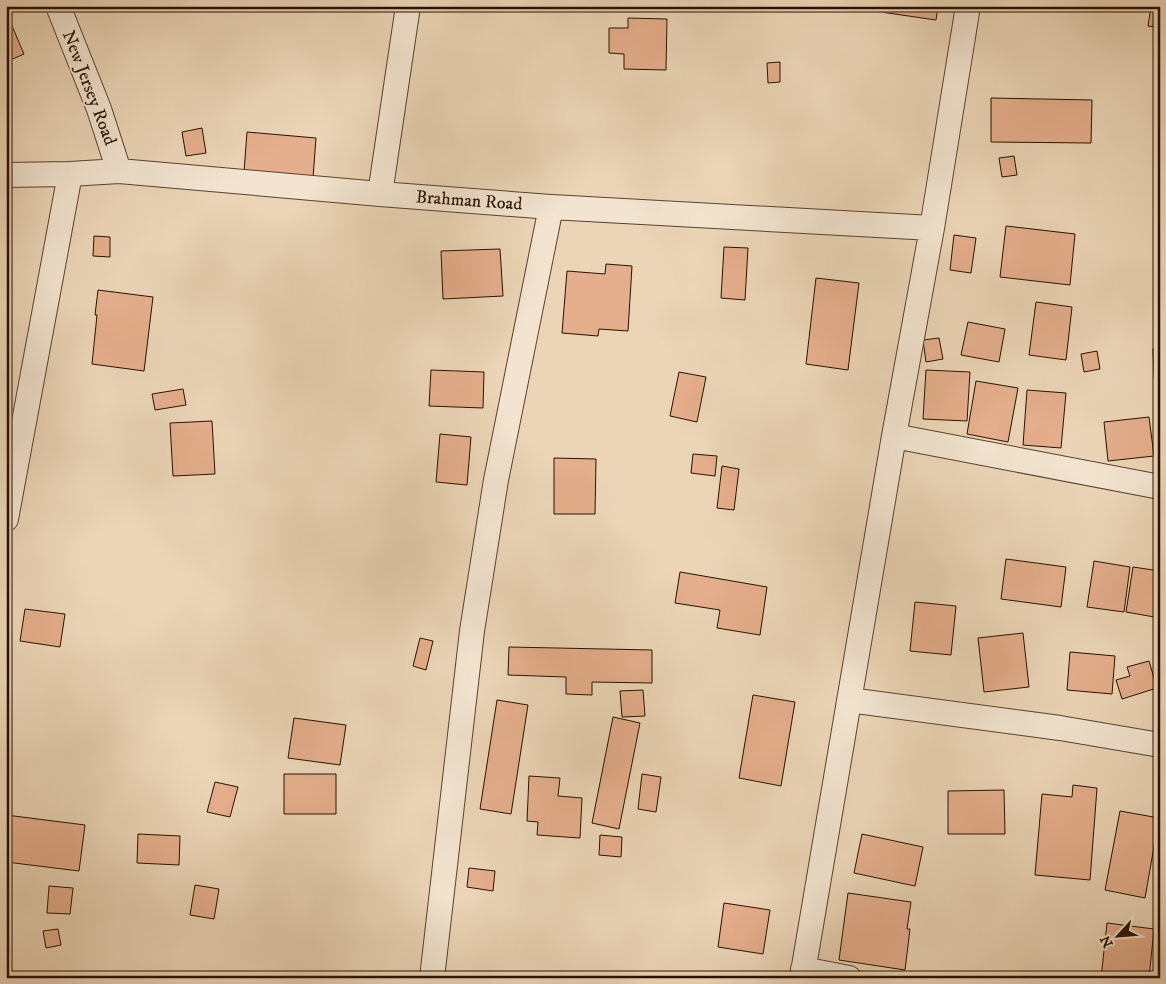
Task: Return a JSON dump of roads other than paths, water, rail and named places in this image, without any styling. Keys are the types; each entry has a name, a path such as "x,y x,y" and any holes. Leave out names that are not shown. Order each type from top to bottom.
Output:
{"street":[{"name":"New Jersey Road","path":"58,6 119,171"},
{"path":"380,194 408,6"},
{"path":"849,978 803,974 894,436 932,228 968,6"},
{"name":"Brahman Road","path":"6,175 119,171 552,207 932,228"},
{"path":"6,519 70,174"},
{"path":"432,978 472,631 496,480 552,207"},
{"path":"894,436 1160,487"},
{"path":"849,700 1060,728 1160,745"}]}
